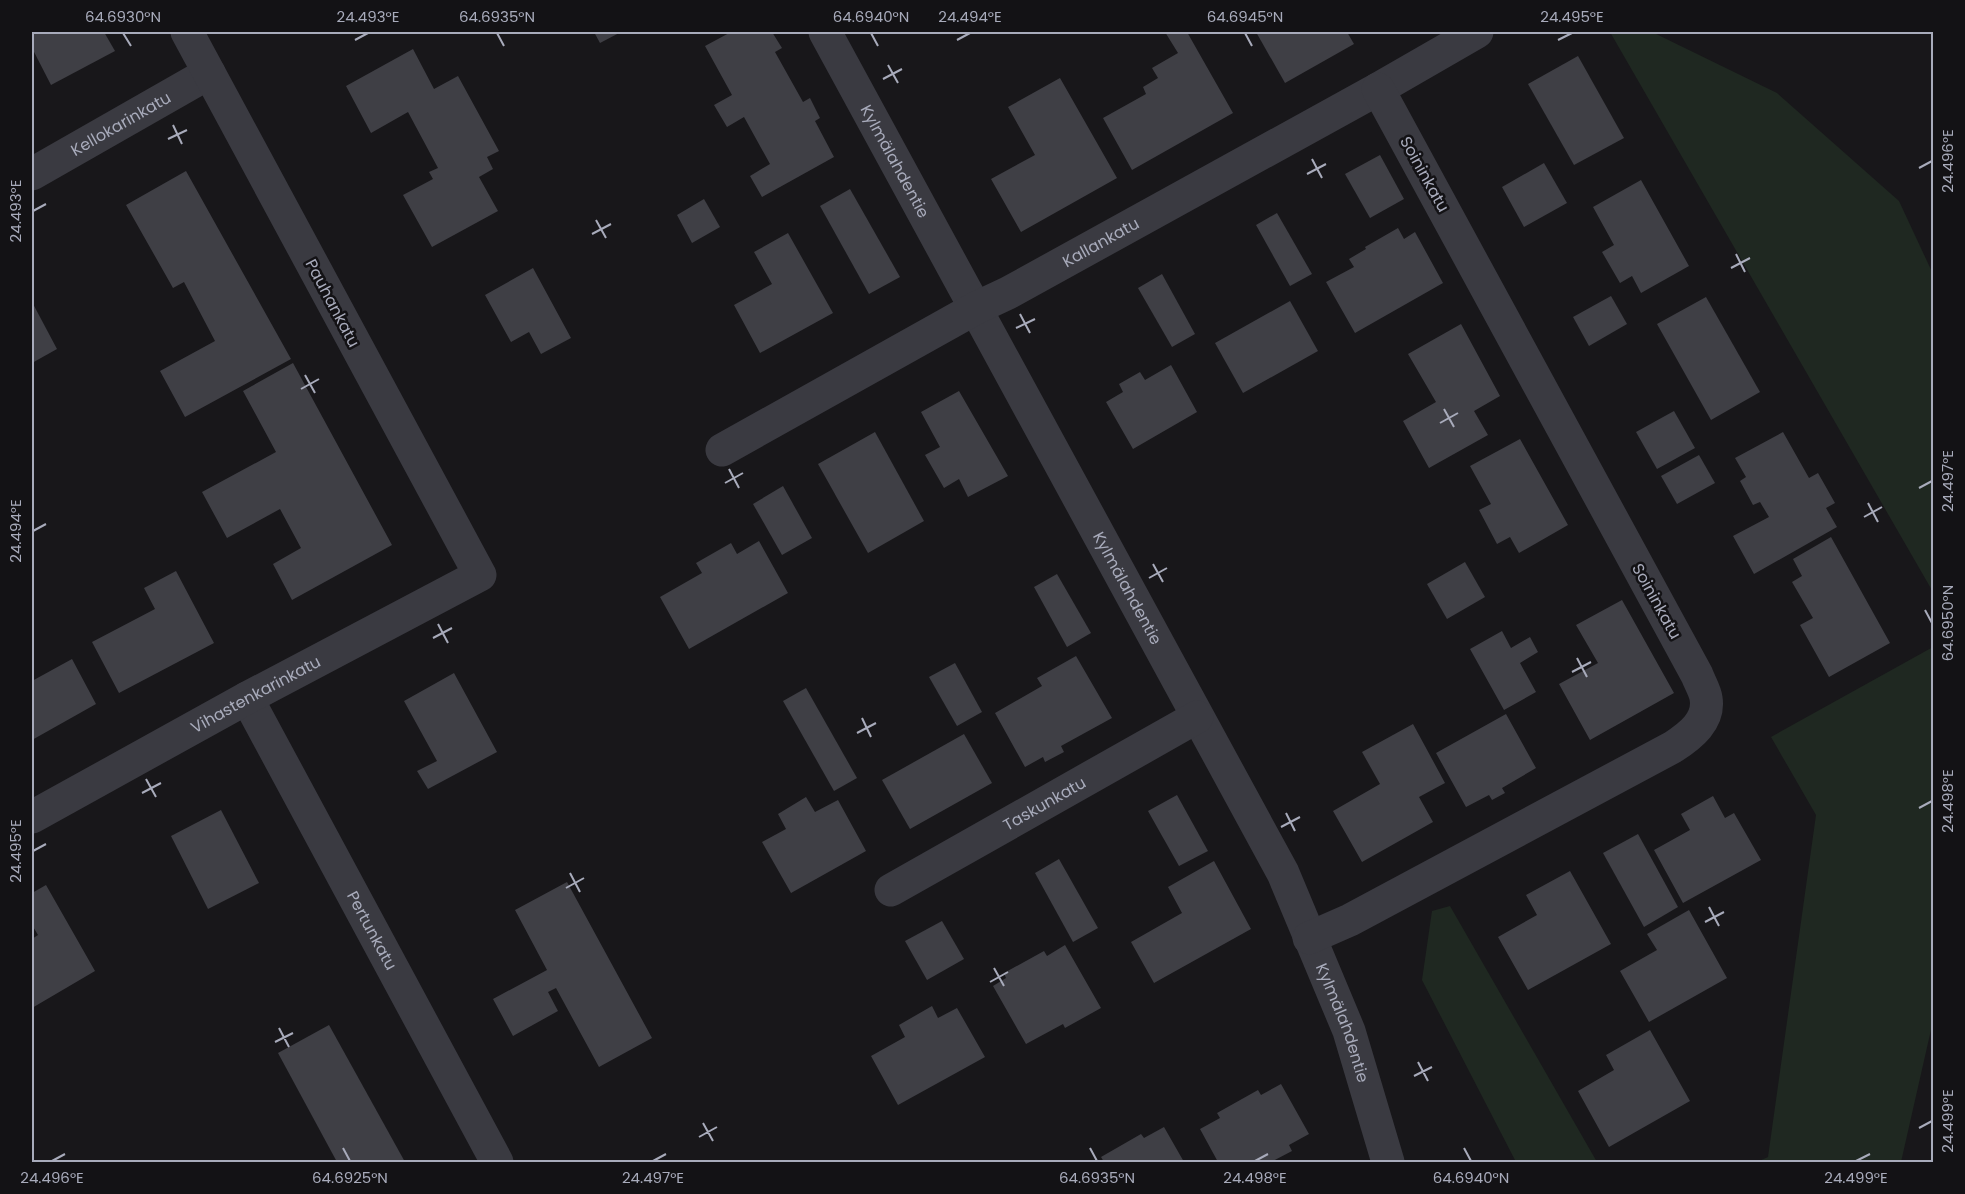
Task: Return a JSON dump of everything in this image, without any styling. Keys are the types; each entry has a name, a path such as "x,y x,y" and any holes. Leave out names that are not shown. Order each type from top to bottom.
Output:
{"street":[{"name":"Pauhankatu","path":"187,32 480,575"},
{"name":"Kylmälahdentie","path":"825,32 1283,873 1349,1031 1388,1162"},
{"name":"Kallankatu","path":"722,450 976,308 1008,293 1378,89 1477,32"},
{"name":"Kellokarinkatu","path":"32,174 209,73"},
{"name":"Soininkatu","path":"1309,938 1350,920 1673,747 1691,736 1704,718 1707,699 1698,675 1378,89"},
{"name":"Vihastenkarinkatu","path":"32,817 247,698 480,575"},
{"name":"Pertunkatu","path":"247,698 497,1162"},
{"name":"Taskunkatu","path":"891,890 1197,717"}],"shaded area":[{"path":"1610,32 1652,32 1777,93 1899,201 1933,274 1933,592"},
{"path":"1933,647 1933,1021 1901,1162 1757,1162 1768,1157 1816,815 1771,737"},
{"path":"1450,906 1597,1162 1516,1162 1422,980 1432,911"}],"building":[{"path":"32,32 104,32 115,51 51,85 32,48"},
{"path":"594,32 621,32 600,43"},
{"path":"731,32 772,32 782,48 775,52 803,102 810,98 820,118 815,121 834,157 762,197 750,176 770,164 744,117 727,127 714,105 732,95 705,46"},
{"path":"1165,32 1187,32 1233,113 1132,170 1103,118 1146,94 1143,87 1158,78 1152,68 1178,53"},
{"path":"1256,32 1347,32 1354,44 1285,83"},
{"path":"413,49 434,89 458,76 499,151 487,157 493,169 479,177 498,211 432,247 403,195 433,179 429,172 438,168 408,112 371,133 346,86"},
{"path":"1578,56 1624,138 1574,165 1528,84"},
{"path":"1060,78 1117,178 1021,232 991,179 1035,155 1008,107"},
{"path":"1380,155 1404,199 1370,218 1345,174"},
{"path":"1544,163 1567,203 1524,227 1502,187"},
{"path":"186,171 291,359 185,417 160,371 215,341 184,282 173,288 126,205"},
{"path":"1641,180 1689,266 1641,293 1632,276 1620,283 1602,252 1614,245 1593,207"},
{"path":"850,189 900,277 869,294 820,206"},
{"path":"704,199 720,227 692,243 677,215"},
{"path":"1277,213 1312,274 1290,286 1256,225"},
{"path":"1398,228 1404,239 1415,232 1443,283 1355,333 1326,282 1354,267 1349,259"},
{"path":"788,233 833,313 760,353 734,305 772,284 754,252"},
{"path":"533,268 571,338 541,354 529,332 511,342 485,295"},
{"path":"1162,274 1195,334 1172,347 1138,288"},
{"path":"1611,296 1627,324 1589,346 1573,317"},
{"path":"1706,297 1760,392 1711,420 1657,324"},
{"path":"1290,301 1318,351 1243,393 1215,343"},
{"path":"32,302 57,349 32,363"},
{"path":"1461,324 1500,396 1474,411 1488,435 1429,468 1403,421 1436,402 1408,354"},
{"path":"293,363 392,545 292,600 273,564 301,548 280,509 227,538 202,492 276,452 243,391"},
{"path":"1171,365 1197,412 1133,449 1106,402 1123,392 1119,384 1140,372 1145,380"},
{"path":"959,391 1008,476 968,497 959,479 944,488 925,455 940,447 921,412"},
{"path":"1674,411 1695,448 1657,469 1636,432"},
{"path":"875,432 924,521 868,553 818,464"},
{"path":"1783,432 1809,478 1818,473 1835,503 1826,508 1837,527 1754,574 1733,536 1769,517 1760,502 1753,505 1740,481 1746,477 1735,458"},
{"path":"1520,439 1568,525 1519,553 1510,537 1497,544 1479,510 1491,504 1470,466"},
{"path":"1699,455 1715,483 1677,504 1661,476"},
{"path":"783,486 812,538 782,555 753,504"},
{"path":"1831,537 1890,643 1829,677 1800,625 1813,618 1792,582 1802,576 1793,559"},
{"path":"759,541 788,593 689,649 660,597 702,573 696,563 731,543 737,554"},
{"path":"1465,562 1485,597 1447,619 1427,584"},
{"path":"176,571 214,643 119,693 92,642 155,609 144,588"},
{"path":"1057,574 1091,633 1067,647 1034,587"},
{"path":"1622,600 1674,693 1590,740 1559,684 1598,663 1576,625"},
{"path":"1502,631 1511,648 1530,637 1538,652 1520,663 1536,692 1504,710 1470,649"},
{"path":"1076,656 1112,718 1061,746 1064,752 1045,762 1043,757 1025,767 995,713 1042,686 1037,678"},
{"path":"72,659 96,704 32,740 32,681"},
{"path":"955,663 982,712 957,726 929,677"},
{"path":"454,673 497,752 428,789 417,771 437,761 404,701"},
{"path":"806,688 857,778 834,791 783,701"},
{"path":"1506,714 1536,768 1502,788 1505,793 1492,800 1489,795 1466,807 1436,753"},
{"path":"1413,724 1445,783 1419,797 1433,822 1362,862 1333,811 1380,784 1362,752"},
{"path":"964,734 992,783 910,829 882,780"},
{"path":"1177,795 1208,851 1179,866 1148,811"},
{"path":"1713,796 1725,818 1734,813 1761,860 1683,903 1654,850 1690,830 1681,814"},
{"path":"806,797 815,812 838,800 866,851 791,893 762,842 786,829 778,814"},
{"path":"221,810 259,883 208,909 171,836"},
{"path":"1638,834 1678,907 1644,927 1603,853"},
{"path":"1059,859 1098,928 1073,942 1035,873"},
{"path":"1214,861 1251,929 1154,983 1131,942 1182,913 1168,887"},
{"path":"1570,871 1611,944 1528,990 1498,937 1537,915 1526,895"},
{"path":"567,882 652,1038 599,1067 556,988 548,992 558,1011 513,1036 493,999 547,970 515,910"},
{"path":"46,885 95,971 32,1008 32,939 38,935 32,925 32,893"},
{"path":"1689,910 1727,978 1649,1022 1620,971 1657,950 1647,934"},
{"path":"942,921 964,959 927,980 905,941"},
{"path":"1065,945 1101,1008 1065,1028 1063,1024 1026,1044 993,986 1006,978 1004,973 1044,951 1047,956"},
{"path":"932,1006 938,1018 957,1008 985,1057 898,1105 871,1056 905,1037 899,1025"},
{"path":"329,1025 405,1162 337,1162 278,1053"},
{"path":"1650,1030 1690,1101 1609,1147 1578,1091 1614,1070 1606,1055"},
{"path":"1281,1084 1309,1134 1289,1145 1292,1151 1271,1162 1218,1162 1200,1129 1220,1118 1217,1113 1258,1090 1261,1095"},
{"path":"1164,1127 1184,1162 1104,1162 1101,1157 1141,1134 1144,1138"}]}
